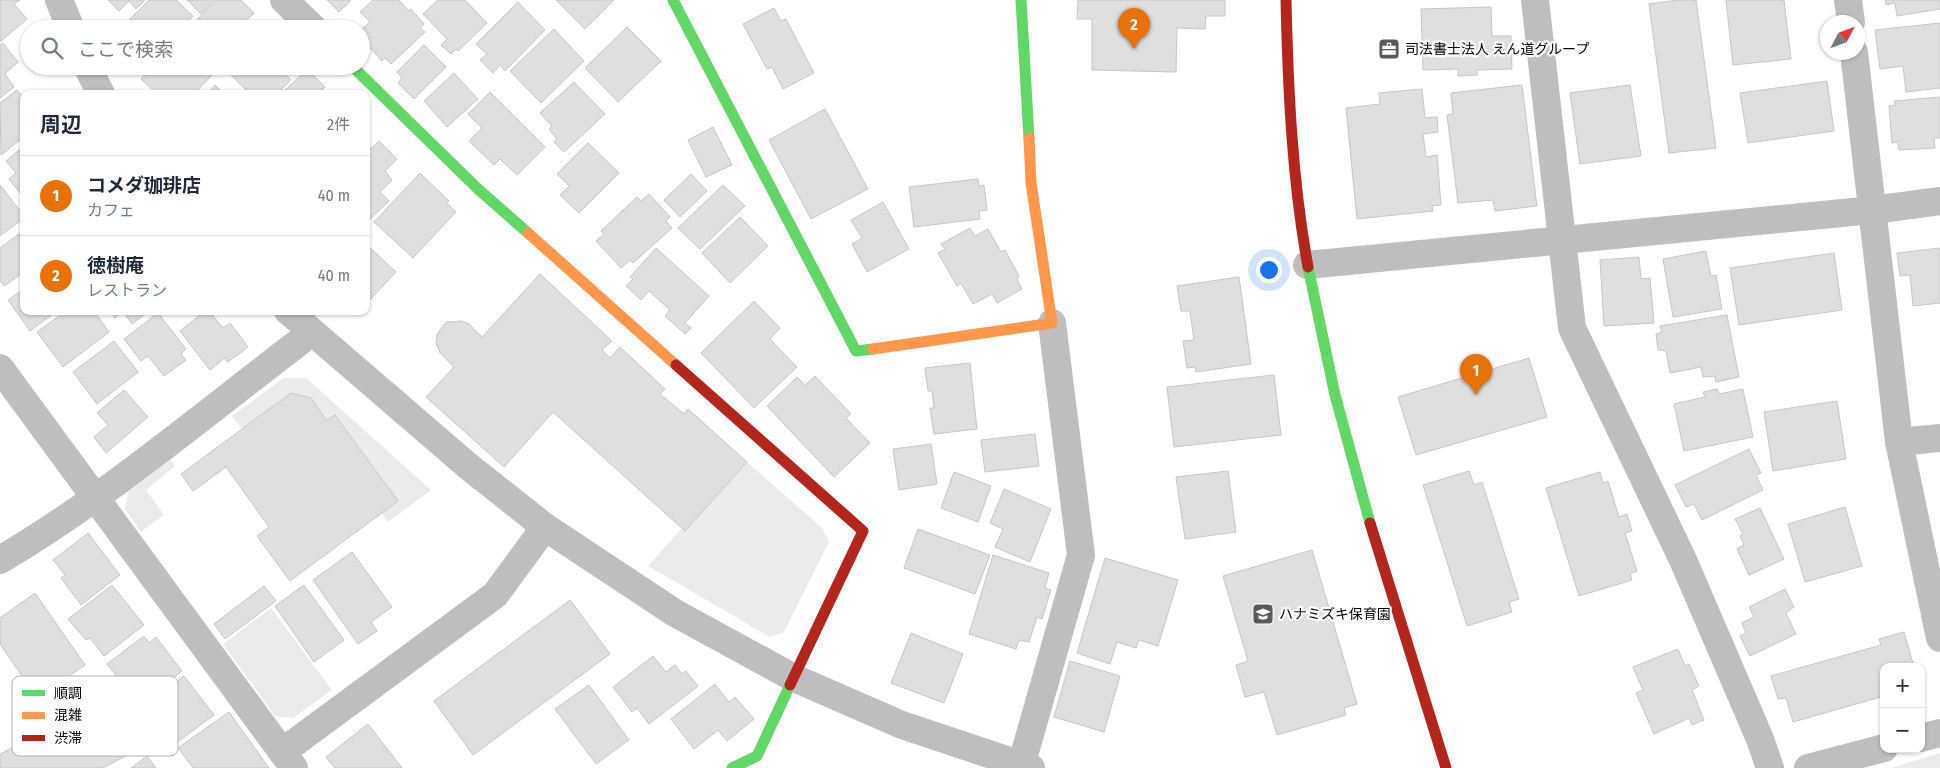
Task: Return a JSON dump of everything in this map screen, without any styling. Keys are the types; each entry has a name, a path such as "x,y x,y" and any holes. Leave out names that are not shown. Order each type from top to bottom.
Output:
{"street":[{"path":"59,0 67,20"},
{"path":"284,0 305,20"},
{"path":"673,0 856,351 1052,323"},
{"path":"292,315 468,466 545,527 675,613 794,678 902,724 1026,767 1081,555 1052,323 1031,183 1021,0"},
{"path":"1286,0 1289,116 1296,189 1307,265 1344,434 1365,508 1446,768"},
{"path":"1536,0 1572,328 1683,560 1756,730 1770,768"},
{"path":"1848,0 1850,15"},
{"path":"1855,60 1899,442 1940,638"},
{"path":"92,75 99,90"},
{"path":"361,75 478,189 863,531 757,756 732,768"},
{"path":"1307,265 1940,202"},
{"path":"0,560 45,533 95,498 311,332"},
{"path":"0,368 288,760 494,596 545,527"},
{"path":"1899,442 1940,438"},
{"path":"1925,737 1940,733"},
{"path":"1808,768 1880,749"}],"shaded area":[{"path":"284,378 306,378 431,490 388,522 381,513 398,501 336,416 327,421 311,398 242,429 232,416"},
{"path":"170,460 175,466 146,490 164,515 141,532 125,509 128,492"},
{"path":"747,462 822,528 829,542 784,632 770,637 648,566 682,528 685,531"},
{"path":"271,608 332,690 293,718 275,716 223,644"},
{"path":"1940,753 1940,768 1891,768"}],"building":[{"path":"0,0 20,0 14,4 27,19 20,20 20,25 0,42"},
{"path":"108,0 145,0 136,9 129,1 119,11"},
{"path":"149,0 176,0 193,16 189,20 129,20"},
{"path":"187,0 214,0 201,14"},
{"path":"216,0 241,0 254,13 247,20 197,20"},
{"path":"327,0 351,0 339,12"},
{"path":"373,0 399,0 409,11 411,9 424,24 420,28 425,32 391,64 385,58 382,61 370,48 370,20 360,12"},
{"path":"438,0 465,0 487,23 458,51 456,49 451,54 441,45 447,39 423,14"},
{"path":"556,0 614,0 585,29"},
{"path":"1078,0 1225,0 1225,16 1206,16 1205,29 1177,28 1176,72 1092,70 1092,19 1077,19"},
{"path":"1678,0 1696,0 1716,148 1669,153 1649,4"},
{"path":"1726,0 1784,0 1791,59 1733,65"},
{"path":"1885,0 1940,0 1940,9 1897,16 1895,3 1886,5"},
{"path":"518,2 545,30 505,71 500,65 493,73 480,60 487,54 476,44"},
{"path":"1491,7 1492,36 1511,36 1512,69 1477,70 1477,75 1458,76 1458,69 1423,70 1421,9"},
{"path":"774,8 781,21 786,19 814,73 783,89 772,67 767,69 743,24"},
{"path":"1940,23 1940,88 1906,92 1903,66 1880,69 1875,30"},
{"path":"627,27 661,61 618,102 585,68"},
{"path":"554,29 584,61 541,103 510,71"},
{"path":"3,43 18,62 5,74 14,87 0,98 0,45"},
{"path":"424,45 446,67 414,99 398,83 402,78 397,72"},
{"path":"454,73 478,99 447,127 424,101"},
{"path":"145,75 212,75 198,90 153,90 141,79"},
{"path":"231,75 286,75 291,80 281,90 246,90"},
{"path":"301,75 313,75 325,87 322,90 285,90"},
{"path":"1827,81 1834,131 1748,143 1740,93"},
{"path":"574,82 605,114 564,152 554,142 557,139 549,129 552,126 540,113"},
{"path":"215,85 220,90 211,90"},
{"path":"1522,85 1537,206 1495,211 1493,200 1458,203 1447,115 1453,114 1451,93"},
{"path":"1630,85 1641,156 1580,164 1570,93"},
{"path":"1422,89 1425,118 1437,117 1438,132 1423,134 1426,157 1437,155 1441,205 1432,206 1433,211 1357,219 1346,108 1380,104 1379,93"},
{"path":"17,90 20,93 20,140 1,155 0,103"},
{"path":"490,92 545,147 517,175 500,159 494,165 469,141 482,128 468,114"},
{"path":"1940,97 1940,138 1934,138 1935,148 1899,150 1898,142 1892,143 1889,106 1895,105 1894,101"},
{"path":"825,109 868,189 811,219 769,140"},
{"path":"713,127 732,165 706,177 688,140"},
{"path":"379,141 397,159 385,171 392,180 380,192 389,201 370,219 370,149"},
{"path":"588,143 619,173 579,213 560,195 569,186 557,174"},
{"path":"20,149 20,193 9,179 16,173 6,161"},
{"path":"420,173 449,201 447,203 456,212 413,258 374,222"},
{"path":"691,174 707,191 680,217 664,200"},
{"path":"978,179 979,186 984,185 987,210 979,211 980,219 914,227 909,187"},
{"path":"0,185 20,211 20,221 0,236"},
{"path":"723,185 745,206 700,249 678,228"},
{"path":"649,194 670,217 666,221 672,228 633,263 630,260 621,268 596,241 604,234 601,231 637,197 641,201"},
{"path":"883,202 909,249 867,272 852,244 862,238 851,220"},
{"path":"740,217 768,246 730,283 702,253"},
{"path":"970,228 975,236 988,229 1001,252 1005,250 1019,276 1017,279 1022,289 997,303 992,294 973,304 961,283 957,286 938,253 945,249 941,244"},
{"path":"20,233 20,275 4,286 0,281 0,248"},
{"path":"370,248 396,272 370,300"},
{"path":"656,248 709,296 685,323 691,328 685,334 665,316 670,310 649,291 641,300 626,286 633,279 630,277"},
{"path":"1940,248 1940,303 1913,306 1910,275 1900,276 1897,253"},
{"path":"1706,251 1711,276 1716,275 1722,309 1673,317 1663,259"},
{"path":"1834,253 1842,310 1739,325 1730,268"},
{"path":"1639,257 1641,279 1650,278 1654,323 1604,326 1600,260"},
{"path":"540,274 612,341 602,350 610,358 620,347 665,389 660,394 684,414 688,409 747,462 685,531 553,412 504,467 426,397 454,367 440,353 436,343 437,334 442,327 447,322 461,321 469,324 482,337"},
{"path":"1239,277 1251,364 1196,372 1195,367 1187,368 1183,341 1194,340 1190,311 1181,311 1177,286"},
{"path":"20,292 20,315 52,315 30,331 8,300"},
{"path":"754,301 780,328 770,339 797,367 754,408 701,353"},
{"path":"60,315 97,315 109,332 63,367 37,332"},
{"path":"126,315 144,315 132,324"},
{"path":"155,315 160,315 186,349 181,354 186,360 164,376 148,356 141,361 124,339"},
{"path":"200,315 212,315 223,328 230,323 248,347 228,362 225,358 210,370 180,331"},
{"path":"1727,315 1739,377 1716,382 1715,376 1703,377 1701,367 1670,373 1666,351 1658,350 1656,334 1662,332 1660,326"},
{"path":"114,341 138,372 97,404 73,372"},
{"path":"1529,358 1547,417 1416,455 1398,397"},
{"path":"970,363 977,429 934,434 930,408 934,408 932,391 928,391 925,368"},
{"path":"1274,375 1281,435 1174,447 1167,387"},
{"path":"815,376 851,414 846,418 870,443 834,477 767,406 797,377 805,385"},
{"path":"1717,389 1719,394 1743,389 1753,437 1684,451 1674,404 1705,397 1703,392"},
{"path":"124,390 148,417 106,453 94,437 108,425 97,413"},
{"path":"291,393 311,398 327,421 335,415 398,501 290,581 257,536 269,527 226,467 193,491 181,474"},
{"path":"1837,401 1846,459 1773,471 1764,412"},
{"path":"1035,434 1039,466 985,472 981,440"},
{"path":"931,444 937,484 899,490 893,449"},
{"path":"1749,449 1761,473 1756,475 1763,490 1702,520 1694,504 1686,507 1675,485"},
{"path":"1228,471 1236,532 1185,539 1176,477"},
{"path":"1469,471 1474,485 1482,482 1519,599 1509,602 1512,612 1467,626 1423,485"},
{"path":"954,472 991,486 978,522 941,508"},
{"path":"1600,472 1603,483 1608,481 1619,517 1627,514 1632,531 1625,533 1637,571 1630,574 1632,580 1579,596 1546,488"},
{"path":"1004,489 1051,509 1030,562 995,547 1003,529 990,523"},
{"path":"1845,507 1862,566 1805,582 1788,524"},
{"path":"1760,508 1784,559 1749,575 1737,549 1744,545 1740,536 1743,534 1735,519"},
{"path":"918,529 990,555 975,594 904,568"},
{"path":"88,533 120,575 81,605 61,578 65,575 53,560"},
{"path":"1312,550 1357,704 1344,708 1346,715 1277,735 1264,692 1245,697 1236,665 1248,661 1223,576"},
{"path":"352,552 392,607 371,622 377,631 358,644 313,580"},
{"path":"993,555 1049,573 1045,588 1051,590 1042,619 1037,617 1029,642 1019,640 1016,649 969,634"},
{"path":"1105,558 1178,580 1158,646 1139,640 1136,648 1117,642 1110,664 1077,653"},
{"path":"112,585 144,625 104,656 90,638 86,640 68,619"},
{"path":"304,585 344,640 314,662 275,606"},
{"path":"264,586 276,601 225,639 214,624"},
{"path":"1785,589 1794,607 1786,613 1796,634 1750,656 1740,636 1746,633 1742,623 1754,617 1749,607"},
{"path":"35,593 85,665 69,676 22,676 0,644 0,618"},
{"path":"570,600 610,654 473,755 434,701"},
{"path":"1904,632 1913,663 1880,663 1880,697 1793,722 1786,698 1778,699 1771,676 1881,645 1879,639"},
{"path":"911,633 963,654 944,703 891,683"},
{"path":"144,636 149,643 156,637 182,671 175,676 116,676 107,664"},
{"path":"1678,649 1685,666 1689,664 1699,686 1692,690 1704,720 1692,725 1689,718 1654,734 1636,693 1643,690 1633,667"},
{"path":"653,656 666,672 675,665 682,674 686,671 698,686 649,724 637,708 632,712 613,687"},
{"path":"1070,661 1120,676 1104,732 1054,717"},
{"path":"184,676 214,715 178,742 178,680"},
{"path":"715,684 729,702 735,697 754,719 727,741 718,730 694,749 671,719"},
{"path":"589,685 629,740 596,764 555,709"},
{"path":"229,712 269,768 193,768 178,748"},
{"path":"368,724 402,768 335,768 326,757"},
{"path":"12,748 12,756 126,756 103,768 0,768 0,754"},
{"path":"147,756 156,768 131,768"}],"traffic: fast":[{"path":"673,0 856,351 873,349"},
{"path":"1021,0 1029,138"},
{"path":"361,75 478,189 528,233"},
{"path":"1308,267 1335,395 1370,523"},
{"path":"732,768 757,756 790,685"}],"traffic: slow":[{"path":"873,349 1052,323 1031,183 1029,138"},
{"path":"528,233 676,365"}],"traffic: jam":[{"path":"1286,0 1292,134 1298,201 1308,267"},
{"path":"676,365 863,531 790,685"},
{"path":"1370,523 1446,768"}],"place":[{"name":"徳樹庵","path":"1134,49"},
{"name":"司法書士法人 えん道グループ","path":"1389,49"},
{"name":"コメダ珈琲店","path":"1476,395"},
{"name":"ハナミズキ保育園","path":"1263,614"}]}
